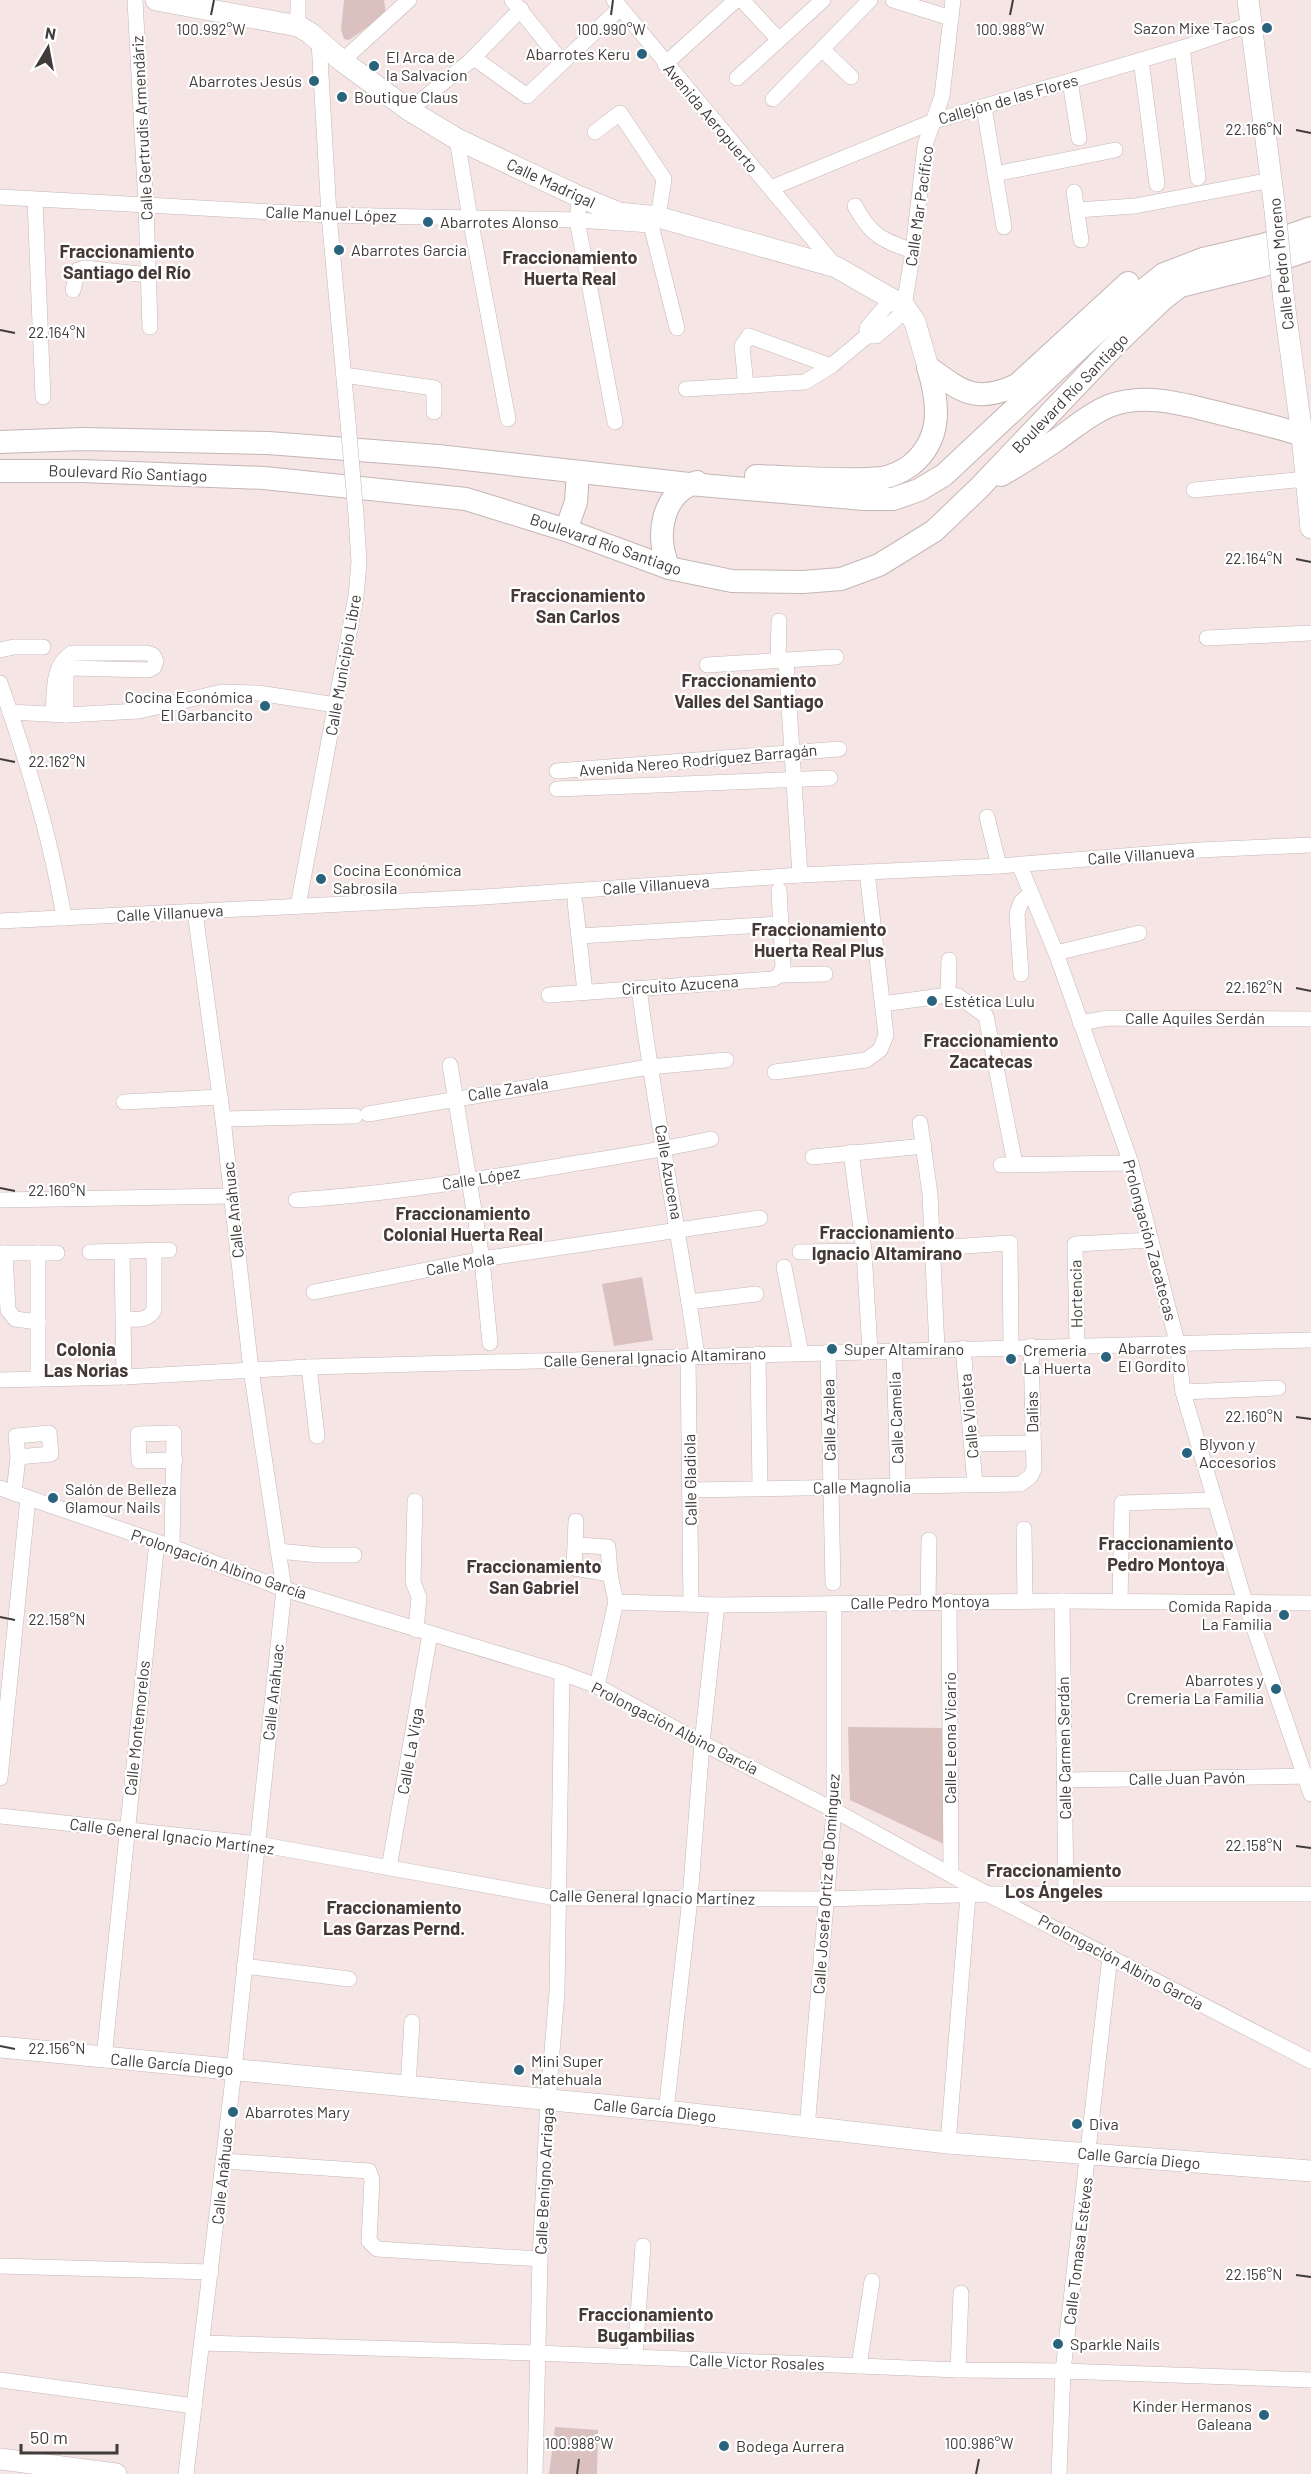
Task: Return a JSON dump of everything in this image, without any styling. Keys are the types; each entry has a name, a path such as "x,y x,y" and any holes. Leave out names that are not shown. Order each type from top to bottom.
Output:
{"main road":[{"name":"Boulevard Río Santiago","path":"0,442 83,439 268,443 438,456 689,484 864,499 893,499 919,490 945,475 1131,300 1164,274 1203,259 1263,244 1311,228"},
{"name":"Boulevard Río Santiago","path":"0,471 82,471 264,478 466,499 566,530 669,568 732,581 803,582 841,579 879,565 934,531 979,488 1118,342 1180,286 1261,266 1311,249"},
{"path":"928,367 957,389 973,395 1001,392 1017,385 1128,284 1164,274"},
{"path":"669,568 663,555 661,535 663,517 672,500 689,484 720,475 883,478 904,471 919,459 933,437 937,418 936,395 928,367"},
{"path":"979,488 1026,461 1085,418 1110,406 1134,401 1157,400 1191,405 1270,424 1306,436"},
{"path":"566,530 576,502 578,473"}],"street":[{"name":"Calle Gertrudis Armendáriz","path":"135,0 150,327"},
{"name":"Calle Madrigal","path":"156,0 204,5 298,26 410,110 458,139 580,197 619,213 788,253 836,267 898,302"},
{"path":"298,0 298,26"},
{"path":"389,0 390,17"},
{"path":"342,61 409,0"},
{"path":"665,64 736,0"},
{"path":"742,0 778,39"},
{"path":"737,78 824,0"},
{"path":"773,99 870,0"},
{"path":"893,0 951,18"},
{"name":"Calle Mar Pacífico","path":"898,302 913,251 925,145 942,96 953,0"},
{"name":"Calle Pedro Moreno","path":"1248,0 1275,210 1284,302 1306,436 1306,479 1311,528"},
{"path":"474,58 527,96 617,4"},
{"name":"Avenida Aeropuerto","path":"617,4 836,267"},
{"path":"410,110 474,58 516,5 562,62"},
{"name":"Callejón de las Flores","path":"771,188 934,121 1182,48 1251,24"},
{"name":"Calle Municipio Libre","path":"298,906 356,596 359,562 329,215 319,41"},
{"path":"1182,48 1198,178"},
{"path":"822,49 851,77"},
{"path":"1141,60 1158,184"},
{"path":"1070,81 1079,138"},
{"path":"984,106 1004,227"},
{"path":"594,132 620,112 664,179 655,221 677,328"},
{"path":"458,139 470,218 508,419"},
{"path":"995,174 1115,150"},
{"path":"1077,210 1135,206 1271,180"},
{"path":"1074,192 1082,240"},
{"name":"Calle Manuel López","path":"0,196 35,200 329,215 655,221"},
{"path":"580,197 577,220 615,422"},
{"path":"35,200 44,397"},
{"path":"855,206 868,229 883,240 913,251"},
{"path":"788,253 809,234"},
{"path":"73,290 75,275 78,270 84,268 149,275"},
{"path":"686,389 805,382 831,366 867,336 867,328 898,302 915,322 928,367"},
{"path":"746,386 742,346 749,336 831,366"},
{"path":"344,375 434,388 434,412"},
{"path":"1194,490 1306,479"},
{"path":"779,621 792,753 800,875"},
{"path":"1207,638 1311,633"},
{"path":"0,650 14,647 42,647"},
{"path":"59,714 56,673 72,653 147,653 153,655 156,661 154,667 148,670 66,663"},
{"path":"708,665 836,657"},
{"path":"0,683 51,847 64,918"},
{"path":"10,712 59,714 139,711 222,692 258,693 336,705"},
{"name":"Avenida Nereo Rodríguez Barragán","path":"557,771 839,749"},
{"path":"660,764 661,785"},
{"name":"Avenida Nereo Rodríguez Barragán","path":"557,789 830,778"},
{"path":"987,817 999,866"},
{"name":"Calle Villanueva","path":"0,921 484,897 800,875 999,866 1311,844"},
{"name":"Prolongación Zacatecas","path":"1019,864 1056,953 1131,1163 1177,1342 1183,1392 1245,1602 1307,1776 1311,1794"},
{"path":"776,1072 866,1060 880,1050 886,1035 867,872"},
{"path":"779,890 783,966 780,975"},
{"path":"1021,974 1017,914 1021,902 1031,893"},
{"path":"575,902 585,992"},
{"name":"Calle Anáhuac","path":"186,2474 224,2161 284,1589 251,1370 223,1119 195,912"},
{"path":"579,936 781,924"},
{"path":"1056,953 1139,933"},
{"path":"948,995 949,960"},
{"name":"Circuito Azucena","path":"549,995 773,979 780,975 825,974"},
{"name":"Calle Azucena","path":"639,988 649,1067 679,1230 689,1302 693,1356"},
{"path":"883,1004 948,995 958,996 986,1016 1008,1164 1131,1163"},
{"name":"Calle Aquiles Serdán","path":"1080,1023 1108,1018 1311,1019"},
{"name":"Calle Zavala","path":"223,1119 361,1115 649,1067 726,1060"},
{"path":"450,1065 483,1259 490,1343"},
{"path":"124,1102 220,1097"},
{"path":"920,1123 934,1248 937,1349"},
{"name":"Calle López","path":"296,1200 359,1196 468,1181 665,1149 711,1139"},
{"path":"813,1157 924,1146"},
{"path":"851,1152 864,1251 870,1351"},
{"path":"0,1200 232,1196"},
{"name":"Calle Mola","path":"314,1292 483,1259 760,1218"},
{"name":"Hortencia","path":"1077,1344 1075,1244 1151,1240"},
{"path":"934,1248 1010,1244 1011,1346"},
{"path":"90,1252 162,1250 154,1310 144,1319 123,1319"},
{"path":"800,1252 864,1251"},
{"path":"122,1252 124,1377"},
{"path":"38,1322 15,1319 8,1310 3,1253 57,1253"},
{"path":"38,1253 38,1379"},
{"path":"784,1267 801,1353"},
{"path":"689,1302 756,1294"},
{"name":"Calle General Ignacio Altamirano","path":"0,1380 124,1377 309,1367 1077,1344 1311,1340"},
{"name":"Dalias","path":"1030,1477 1034,1469 1031,1346"},
{"name":"Calle Violeta","path":"963,1348 975,1484"},
{"name":"Calle Camelia","path":"894,1350 898,1487"},
{"name":"Calle Azalea","path":"828,1352 830,1488"},
{"path":"758,1354 760,1488"},
{"name":"Calle Gladiola","path":"691,1603 693,1356"},
{"path":"309,1367 317,1436"},
{"path":"1183,1392 1278,1388"},
{"path":"971,1444 1033,1443"},
{"path":"0,1778 14,1493 18,1457"},
{"path":"172,1547 175,1460"},
{"name":"Calle Magnolia","path":"691,1490 1020,1484 1030,1477"},
{"path":"830,1488 833,1583"},
{"name":"Prolongación Albino García","path":"14,1493 172,1547 284,1589 562,1673 597,1686 702,1743 834,1810 951,1875 1311,2061"},
{"path":"1120,1602 1122,1503 1215,1500"},
{"name":"Calle La Viga","path":"389,1868 423,1632 419,1598 413,1582 415,1501"},
{"path":"576,1521 577,1545 574,1568 610,1574"},
{"path":"1024,1529 1025,1601"},
{"path":"928,1602 929,1540"},
{"name":"Calle Montemorelos","path":"104,2058 157,1542"},
{"path":"577,1545 608,1547 610,1574 616,1602 597,1686"},
{"path":"278,1551 319,1555 354,1555"},
{"name":"Calle Pedro Montoya","path":"616,1602 717,1605 949,1601 1311,1603"},
{"name":"Calle Leona Vicario","path":"949,1601 951,1875"},
{"name":"Calle Carmen Serdán","path":"1062,1601 1065,1896"},
{"name":"Calle Josefa Ortiz de Domínguez","path":"807,2128 834,1810 834,1604"},
{"path":"666,2111 690,1899 702,1743 717,1605"},
{"name":"Calle Benigno Arriaga","path":"535,2474 536,2353 540,2259 556,1992 562,1673"},
{"name":"Calle Juan Pavón","path":"1064,1780 1307,1776"},
{"name":"Calle General Ignacio Martínez","path":"0,1816 258,1844 556,1898 827,1899 990,1894 1065,1896 1311,1894"},
{"path":"948,2143 968,1895"},
{"name":"Calle Tomasa Estéves","path":"1059,2474 1063,2372 1110,1956"},
{"path":"244,1966 349,1979"},
{"path":"408,2087 412,2022"},
{"name":"Calle García Diego","path":"0,2047 548,2099 948,2143 1311,2171"},
{"path":"224,2161 369,2171 372,2180 369,2241 377,2249 540,2259"},
{"path":"635,2357 643,2246"},
{"path":"0,2266 211,2272"},
{"path":"859,2366 872,2282"},
{"path":"958,2370 962,2293"},
{"name":"Calle Víctor Rosales","path":"202,2343 1311,2380"},
{"path":"0,2380 194,2406"},
{"path":"0,2459 116,2474"}],"shaded area":[{"path":"344,0 384,0 386,14 349,40 344,39 341,30"},
{"path":"642,1277 653,1340 614,1346 602,1284"},
{"path":"848,1727 946,1728 946,1845 850,1800"},
{"path":"555,2427 598,2430 597,2474 549,2474"}],"place":[{"name":"Sazon Mixe Tacos","path":"1267,28"},
{"name":"Abarrotes Keru","path":"642,54"},
{"name":"El Arca de la Salvacion","path":"374,66"},
{"name":"Abarrotes Jesús","path":"314,81"},
{"name":"Boutique Claus","path":"342,97"},
{"name":"Abarrotes Alonso","path":"428,222"},
{"name":"Abarrotes Garcia","path":"339,250"},
{"name":"Cocina Económica El Garbancito","path":"265,706"},
{"name":"Cocina Económica Sabrosila","path":"321,879"},
{"name":"Estética Lulu","path":"932,1001"},
{"name":"Super Altamirano","path":"832,1349"},
{"name":"Abarrotes El Gordito","path":"1106,1357"},
{"name":"Cremeria La Huerta","path":"1011,1359"},
{"name":"Blyvon y Accesorios","path":"1187,1453"},
{"name":"Salón de Belleza Glamour Nails","path":"53,1498"},
{"name":"Comida Rapida La Familia","path":"1284,1615"},
{"name":"Abarrotes y Cremeria La Familia","path":"1276,1689"},
{"name":"Mini Super Matehuala","path":"519,2070"},
{"name":"Abarrotes Mary","path":"233,2112"},
{"name":"Diva","path":"1077,2124"},
{"name":"Sparkle Nails","path":"1058,2344"},
{"name":"Kinder Hermanos Galeana","path":"1264,2415"},
{"name":"Bodega Aurrera","path":"724,2446"}],"district":[{"name":"Fraccionamiento Santiago del Río","path":"127,262"},
{"name":"Fraccionamiento Huerta Real","path":"570,268"},
{"name":"Fraccionamiento San Carlos","path":"578,606"},
{"name":"Fraccionamiento Valles del Santiago","path":"749,691"},
{"name":"Fraccionamiento Huerta Real Plus","path":"819,940"},
{"name":"Fraccionamiento Zacatecas","path":"991,1051"},
{"name":"Fraccionamiento Colonial Huerta Real","path":"463,1224"},
{"name":"Fraccionamiento Ignacio Altamirano","path":"887,1243"},
{"name":"Colonia Las Norias","path":"86,1360"},
{"name":"Fraccionamiento Pedro Montoya","path":"1166,1554"},
{"name":"Fraccionamiento San Gabriel","path":"534,1577"},
{"name":"Fraccionamiento Los Ángeles","path":"1054,1881"},
{"name":"Fraccionamiento Las Garzas Pernd.","path":"394,1918"},
{"name":"Fraccionamiento Bugambilias","path":"646,2325"}]}
